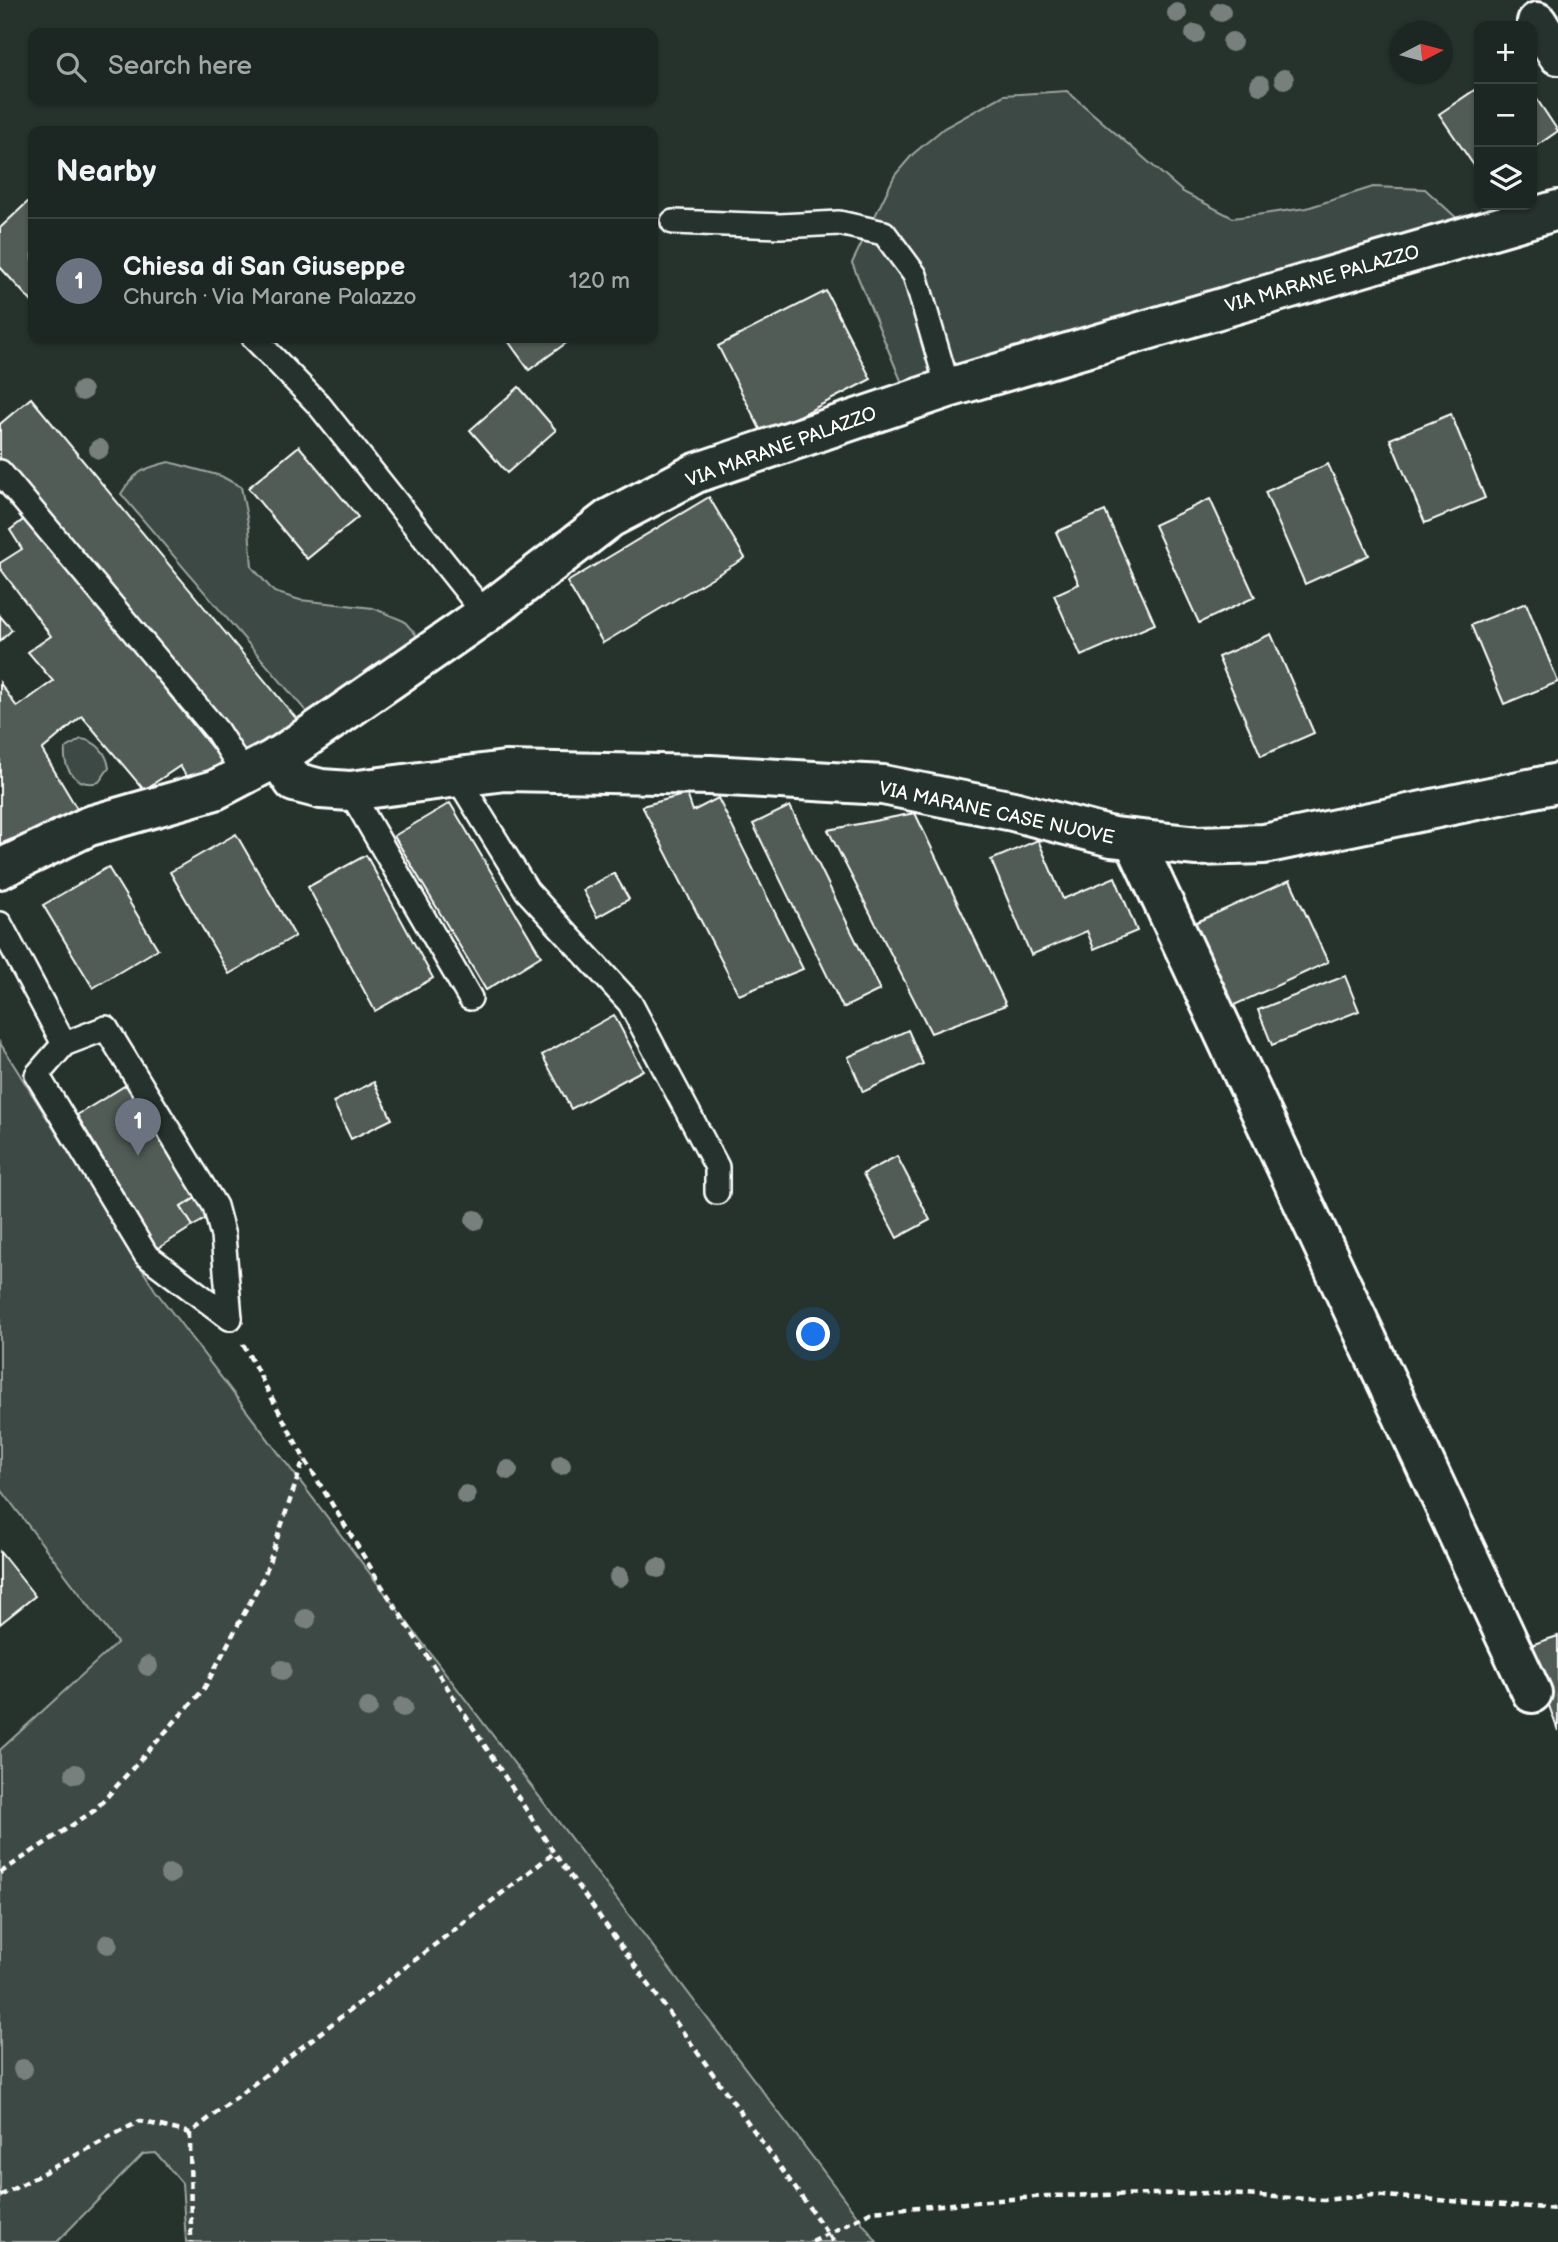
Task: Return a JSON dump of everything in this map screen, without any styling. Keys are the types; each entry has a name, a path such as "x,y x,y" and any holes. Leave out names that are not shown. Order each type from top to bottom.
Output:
{"street":[{"path":"1537,22 1558,55"},
{"name":"VIA MARANE PALAZZO","path":"0,869 89,826 215,790 261,766 485,614 610,518 696,473 948,388 1558,209"},
{"name":"VIA MARANE CASE NUOVE","path":"261,766 294,782 321,789 350,791 505,771 710,775 883,785 1013,811 1112,837 1197,846 1264,844 1558,783"},
{"path":"1135,840 1532,1693"}],"lane":[{"path":"673,222 779,226 839,223 884,233 915,275 948,388"},
{"path":"259,343 319,405 485,614"},
{"path":"0,472 217,731 261,766"},
{"path":"457,777 527,891 630,1003 717,1167 717,1192"},
{"path":"350,791 470,998"},
{"path":"0,924 64,1044"},
{"path":"107,1028 162,1116 215,1206 223,1236 230,1318 146,1255 43,1086 37,1075 64,1044 107,1028"}],"path":[{"path":"230,1318 304,1458 380,1583 554,1853 834,2242"},
{"path":"0,1873 95,1810 204,1689 265,1574 304,1458"},
{"path":"190,2133 554,1853"},
{"path":"0,2196 140,2121 190,2133"},
{"path":"190,2133 191,2242"},
{"path":"812,2242 872,2211 1046,2196 1210,2193 1324,2200 1371,2195 1556,2210"}],"shaded area":[{"path":"1067,91 1183,192 1233,218 1307,208 1373,187 1425,189 1460,221 902,383 852,263 895,175 913,154 944,128 1004,95"},
{"path":"169,462 221,476 241,487 249,528 252,567 274,592 300,600 373,608 404,621 419,638 310,716 121,494 140,472"},
{"path":"81,739 96,745 106,757 109,768 99,782 78,780 66,764 65,749"},
{"path":"0,1043 155,1290 877,2242 186,2242 182,2183 156,2153 143,2154 57,2242 0,2242 0,1750 117,1643 0,1488"}],"building":[{"path":"1474,90 1474,166 1439,114"},
{"path":"1537,100 1558,131 1537,146"},
{"path":"28,202 28,298 0,267 0,228"},
{"path":"826,291 871,379 763,435 718,346"},
{"path":"510,343 566,343 529,370"},
{"path":"519,387 556,430 507,473 470,430"},
{"path":"31,398 300,723 252,763 0,458 0,424"},
{"path":"1451,414 1485,498 1425,523 1390,439"},
{"path":"299,446 358,517 307,559 248,488"},
{"path":"1328,464 1369,555 1305,584 1265,492"},
{"path":"709,497 745,558 603,643 567,582"},
{"path":"1210,499 1255,597 1199,623 1154,525"},
{"path":"1105,511 1155,624 1081,656 1054,595 1079,584 1056,532"},
{"path":"27,517 227,767 187,777 180,766 144,790 82,716 42,750 79,812 0,844 0,683 17,707 53,681 28,652 51,636 0,568 0,563 22,549 10,530"},
{"path":"1526,603 1558,682 1504,704 1471,625"},
{"path":"0,616 12,630 0,641"},
{"path":"1271,634 1314,733 1261,756 1218,657"},
{"path":"687,794 693,811 718,798 803,969 739,995 642,806"},
{"path":"450,803 541,956 486,990 394,836"},
{"path":"790,806 880,990 843,1008 753,824"},
{"path":"915,813 1006,1005 931,1033 828,830"},
{"path":"236,834 295,936 229,974 170,872"},
{"path":"1038,840 1063,899 1115,877 1137,931 1094,949 1087,931 1031,955 991,860"},
{"path":"366,855 433,978 375,1011 308,887"},
{"path":"108,867 158,949 93,988 43,905"},
{"path":"614,873 629,899 597,917 583,890"},
{"path":"1290,880 1328,962 1228,1008 1190,925"},
{"path":"1345,976 1359,1011 1272,1045 1258,1010"},
{"path":"614,1015 643,1070 571,1109 542,1055"},
{"path":"908,1030 923,1064 863,1092 848,1057"},
{"path":"131,1082 199,1196 181,1207 193,1226 157,1249 77,1115"},
{"path":"374,1082 392,1119 351,1139 333,1102"},
{"path":"897,1156 930,1220 897,1238 863,1174"},
{"path":"199,1196 211,1216 193,1226 181,1207"},
{"path":"0,1552 35,1596 0,1624"},
{"path":"1558,1636 1558,1731 1528,1646"}],"place":[{"name":"Chiesa di San Giuseppe","path":"138,1156"}]}
